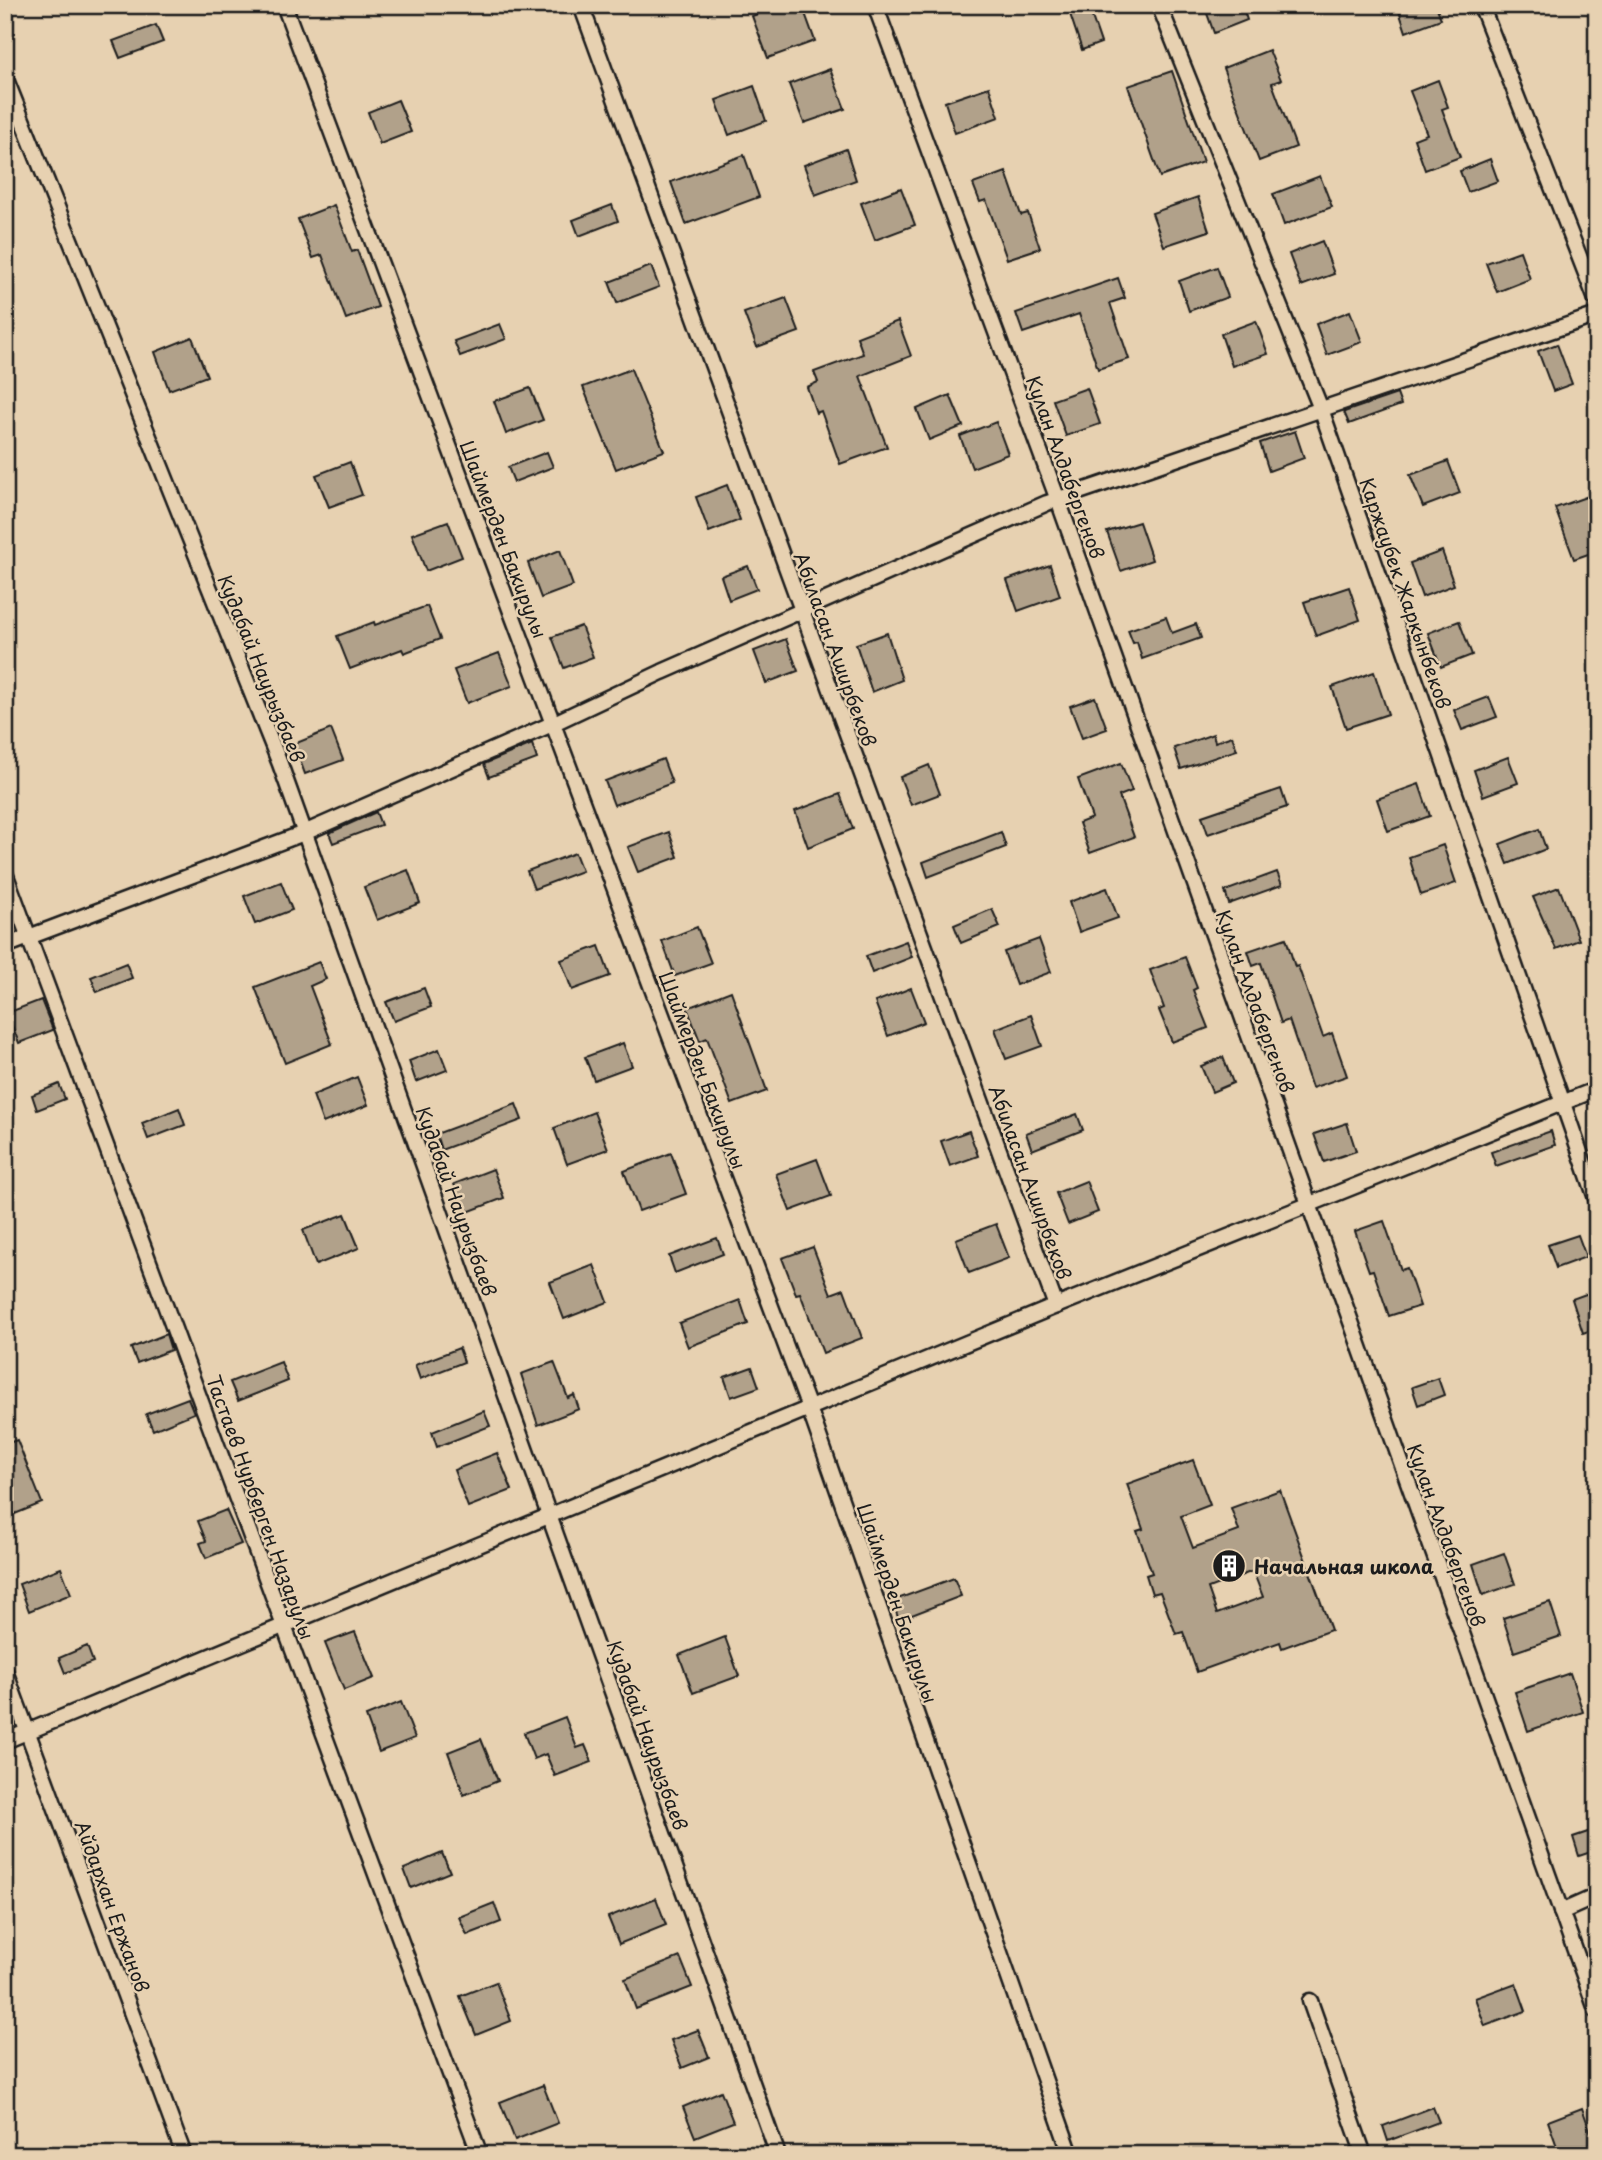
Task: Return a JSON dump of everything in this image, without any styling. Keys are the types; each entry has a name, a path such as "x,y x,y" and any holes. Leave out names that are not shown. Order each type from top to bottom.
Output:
{"street":[{"name":"Шаймерден Бакирулы","path":"284,5 809,1408 1070,2155"},
{"name":"Абиласан Аширбеков","path":"581,5 1056,1306"},
{"name":"Кулан Алдабергенов","path":"875,5 1058,500 1597,2012"},
{"name":"Каржаубек Жаркынбеков","path":"1159,5 1321,409 1597,1201"},
{"path":"1481,5 1597,302"},
{"name":"Кудабай Наурызбаев","path":"5,77 280,764 778,2155"},
{"path":"5,946 304,833 552,724 662,672 1058,500 1597,315"},
{"name":"Тастаев Нурберген Назарулы","path":"5,873 480,2155"},
{"path":"5,1741 1056,1306 1597,1089"},
{"name":"Айдархан Ержанов","path":"5,1671 184,2155"},
{"path":"1561,1912 1597,1896"},
{"path":"1310,2001 1364,2155"}],"building":[{"path":"780,5 802,5 815,41 768,58 752,16"},
{"path":"1204,5 1242,5 1247,20 1214,33"},
{"path":"1397,5 1436,5 1441,19 1406,32"},
{"path":"1089,8 1101,43 1082,50 1070,14"},
{"path":"156,25 163,42 120,58 113,41"},
{"path":"1269,50 1281,80 1272,83 1296,147 1259,161 1223,68"},
{"path":"830,69 845,109 804,123 789,84"},
{"path":"1172,71 1203,162 1160,177 1128,86"},
{"path":"1438,80 1448,107 1442,109 1460,157 1425,170 1414,139 1427,134 1410,91"},
{"path":"754,86 766,121 729,135 716,100"},
{"path":"989,87 999,117 955,133 945,102"},
{"path":"398,100 411,132 380,144 368,112"},
{"path":"846,149 856,180 815,195 804,165"},
{"path":"744,155 759,197 686,224 671,182"},
{"path":"1490,159 1498,181 1468,192 1460,171"},
{"path":"1006,172 1021,215 1028,213 1040,248 1007,259 986,200 980,202 973,184"},
{"path":"1320,176 1332,207 1284,225 1273,194"},
{"path":"901,188 915,225 875,240 861,203"},
{"path":"1198,197 1209,231 1164,246 1152,213"},
{"path":"334,205 352,252 357,250 378,307 346,319 322,255 313,258 298,219"},
{"path":"612,205 618,221 579,236 573,220"},
{"path":"1322,241 1334,274 1301,286 1289,254"},
{"path":"1520,251 1530,279 1497,292 1486,263"},
{"path":"651,266 659,287 617,303 609,282"},
{"path":"1217,267 1228,297 1189,311 1179,281"},
{"path":"1118,278 1125,298 1110,303 1129,359 1098,369 1079,314 1023,333 1016,313"},
{"path":"786,298 799,332 757,347 744,313"},
{"path":"1350,311 1362,342 1327,355 1316,324"},
{"path":"898,321 911,356 860,376 887,447 840,464 821,411 816,413 807,387 818,382 814,372 863,354 857,337"},
{"path":"1256,321 1268,354 1232,366 1221,334"},
{"path":"500,324 506,339 460,356 454,341"},
{"path":"192,337 207,376 169,390 155,352"},
{"path":"1557,344 1572,384 1553,391 1538,351"},
{"path":"631,369 664,451 616,469 583,387"},
{"path":"530,388 543,420 506,434 494,401"},
{"path":"1087,388 1100,424 1066,436 1053,400"},
{"path":"1397,394 1401,405 1349,424 1344,412"},
{"path":"950,395 963,426 929,440 917,409"},
{"path":"996,422 1008,454 972,468 960,436"},
{"path":"1295,431 1304,458 1269,471 1260,443"},
{"path":"547,452 553,467 514,482 508,467"},
{"path":"1448,461 1460,493 1423,507 1410,475"},
{"path":"350,462 362,495 329,507 316,475"},
{"path":"727,485 740,520 709,532 696,497"},
{"path":"1597,493 1597,551 1574,559 1555,508"},
{"path":"448,521 462,557 426,571 412,534"},
{"path":"1139,522 1152,560 1121,571 1107,532"},
{"path":"560,550 573,586 541,598 528,563"},
{"path":"1442,551 1454,585 1422,597 1410,563"},
{"path":"1050,565 1060,596 1018,611 1007,580"},
{"path":"748,566 757,589 729,600 721,576"},
{"path":"1349,587 1360,620 1316,636 1304,602"},
{"path":"427,606 440,639 404,653 402,649 350,669 337,636"},
{"path":"1166,617 1172,633 1196,624 1201,638 1142,659 1137,642 1133,643 1128,630"},
{"path":"1459,621 1472,655 1441,667 1428,633"},
{"path":"581,626 593,657 564,668 552,637"},
{"path":"887,633 902,680 872,692 856,644"},
{"path":"786,639 798,671 766,683 754,651"},
{"path":"499,653 512,686 467,703 454,670"},
{"path":"1374,672 1388,714 1346,728 1332,687"},
{"path":"1095,697 1107,729 1082,738 1070,706"},
{"path":"1489,697 1497,717 1462,730 1454,710"},
{"path":"331,729 343,760 305,774 294,744"},
{"path":"1213,734 1215,742 1232,736 1237,750 1181,769 1174,748"},
{"path":"532,744 537,759 489,777 484,764"},
{"path":"1508,757 1518,783 1483,796 1474,770"},
{"path":"663,759 672,783 614,805 605,781"},
{"path":"1121,763 1132,791 1119,796 1134,837 1090,853 1079,823 1092,818 1078,779"},
{"path":"929,765 940,794 911,805 900,777"},
{"path":"1419,784 1430,816 1388,831 1377,799"},
{"path":"1281,789 1287,807 1208,834 1202,816"},
{"path":"840,794 853,829 808,847 795,811"},
{"path":"376,812 381,825 333,843 329,833"},
{"path":"1539,829 1546,849 1508,864 1500,844"},
{"path":"669,832 678,857 638,872 628,847"},
{"path":"1001,832 1006,847 928,877 923,862"},
{"path":"1443,845 1456,883 1421,895 1409,857"},
{"path":"575,853 582,871 534,889 527,871"},
{"path":"408,870 420,903 377,920 364,887"},
{"path":"1277,872 1282,885 1229,904 1225,891"},
{"path":"281,882 292,910 255,924 244,896"},
{"path":"1559,887 1579,940 1556,949 1533,897"},
{"path":"1107,888 1118,918 1079,932 1069,902"},
{"path":"992,909 1000,927 961,943 954,925"},
{"path":"697,927 711,963 675,976 662,941"},
{"path":"1286,938 1323,1037 1332,1033 1347,1076 1312,1088 1289,1020 1281,1023 1261,963 1253,966 1248,951"},
{"path":"1039,939 1051,972 1016,985 1004,952"},
{"path":"906,941 912,957 872,973 866,956"},
{"path":"599,946 610,976 572,990 561,960"},
{"path":"1185,957 1197,988 1193,990 1208,1028 1172,1042 1159,1010 1164,1008 1150,970"},
{"path":"319,962 326,979 310,986 332,1044 285,1063 255,987"},
{"path":"126,963 132,978 97,992 91,977"},
{"path":"424,988 431,1007 394,1021 386,1002"},
{"path":"911,988 924,1022 888,1036 875,1002"},
{"path":"731,991 767,1091 732,1104 707,1038 700,1041 687,1008"},
{"path":"41,1000 53,1030 19,1043 7,1013"},
{"path":"1031,1015 1042,1046 1006,1059 995,1029"},
{"path":"623,1043 632,1066 594,1080 585,1057"},
{"path":"439,1049 447,1070 416,1082 409,1061"},
{"path":"1223,1057 1233,1083 1212,1092 1201,1066"},
{"path":"357,1077 368,1105 323,1123 313,1095"},
{"path":"59,1084 65,1099 37,1110 32,1095"},
{"path":"516,1104 522,1120 441,1150 436,1134"},
{"path":"179,1108 185,1125 148,1139 142,1123"},
{"path":"594,1112 608,1149 567,1164 554,1128"},
{"path":"1077,1114 1083,1130 1032,1150 1026,1133"},
{"path":"1347,1123 1356,1151 1324,1162 1314,1134"},
{"path":"969,1131 978,1156 950,1166 941,1141"},
{"path":"1551,1131 1555,1145 1496,1166 1491,1152"},
{"path":"671,1153 686,1194 639,1211 624,1171"},
{"path":"817,1159 831,1196 790,1211 776,1174"},
{"path":"493,1169 504,1198 465,1213 454,1184"},
{"path":"1086,1181 1098,1212 1068,1224 1056,1193"},
{"path":"345,1214 359,1248 316,1265 303,1230"},
{"path":"1384,1221 1401,1270 1407,1268 1420,1306 1389,1316 1373,1270 1369,1271 1355,1231"},
{"path":"996,1224 1009,1258 969,1273 956,1239"},
{"path":"1578,1235 1586,1257 1556,1268 1548,1245"},
{"path":"717,1238 723,1254 675,1273 669,1256"},
{"path":"813,1247 831,1294 844,1289 862,1338 823,1353 800,1293 796,1294 782,1258"},
{"path":"594,1265 608,1302 564,1319 550,1282"},
{"path":"1597,1290 1597,1328 1583,1333 1572,1299"},
{"path":"740,1300 748,1324 688,1347 679,1323"},
{"path":"166,1334 171,1350 137,1363 131,1348"},
{"path":"459,1348 464,1362 420,1379 415,1365"},
{"path":"281,1362 288,1381 238,1401 230,1382"},
{"path":"554,1362 568,1398 574,1395 579,1409 538,1425 521,1374"},
{"path":"752,1367 759,1387 731,1397 724,1377"},
{"path":"1438,1378 1444,1395 1418,1405 1412,1387"},
{"path":"188,1398 194,1413 153,1430 146,1414"},
{"path":"484,1411 490,1426 437,1447 432,1432"},
{"path":"17,1440 42,1503 5,1518 5,1444"},
{"path":"497,1453 512,1490 468,1507 454,1470"},
{"name":"Начальная школа","path":"1193,1460 1210,1505 1181,1516 1193,1548 1239,1531 1231,1508 1280,1490 1331,1630 1282,1648 1280,1642 1197,1672 1183,1632 1176,1634 1160,1592 1152,1594 1146,1575 1152,1573 1137,1531 1143,1529 1127,1484","holes":["1253,1571 1263,1597 1217,1614 1208,1588"]},
{"path":"226,1510 241,1544 206,1558 200,1543 206,1541 198,1521"},
{"path":"1504,1553 1515,1584 1483,1595 1473,1564"},
{"path":"61,1568 71,1594 29,1611 19,1584"},
{"path":"954,1578 961,1596 899,1620 892,1601"},
{"path":"1550,1602 1561,1636 1514,1652 1503,1618"},
{"path":"355,1632 374,1678 344,1690 325,1643"},
{"path":"725,1637 739,1676 693,1693 679,1655"},
{"path":"87,1646 93,1662 65,1673 59,1658"},
{"path":"1570,1673 1583,1712 1528,1731 1515,1692"},
{"path":"401,1702 415,1738 379,1752 366,1716"},
{"path":"565,1717 577,1748 585,1745 592,1762 555,1776 546,1754 534,1759 524,1733"},
{"path":"481,1739 498,1781 464,1795 448,1752"},
{"path":"1597,1829 1597,1850 1579,1856 1573,1837"},
{"path":"442,1853 450,1872 411,1888 404,1869"},
{"path":"656,1898 666,1925 619,1944 608,1917"},
{"path":"494,1903 501,1922 467,1935 459,1917"},
{"path":"680,1957 692,1987 636,2009 625,1979"},
{"path":"496,1982 511,2021 476,2035 460,1996"},
{"path":"1516,1983 1526,2011 1485,2026 1475,1998"},
{"path":"698,2030 709,2057 682,2068 671,2040"},
{"path":"543,2085 558,2123 515,2140 500,2102"},
{"path":"721,2091 733,2122 695,2137 683,2107"},
{"path":"1433,2107 1439,2122 1388,2141 1383,2126"},
{"path":"1582,2108 1595,2144 1560,2155 1548,2121"}],"place":[{"name":"Начальная школа","path":"1229,1566"}]}
